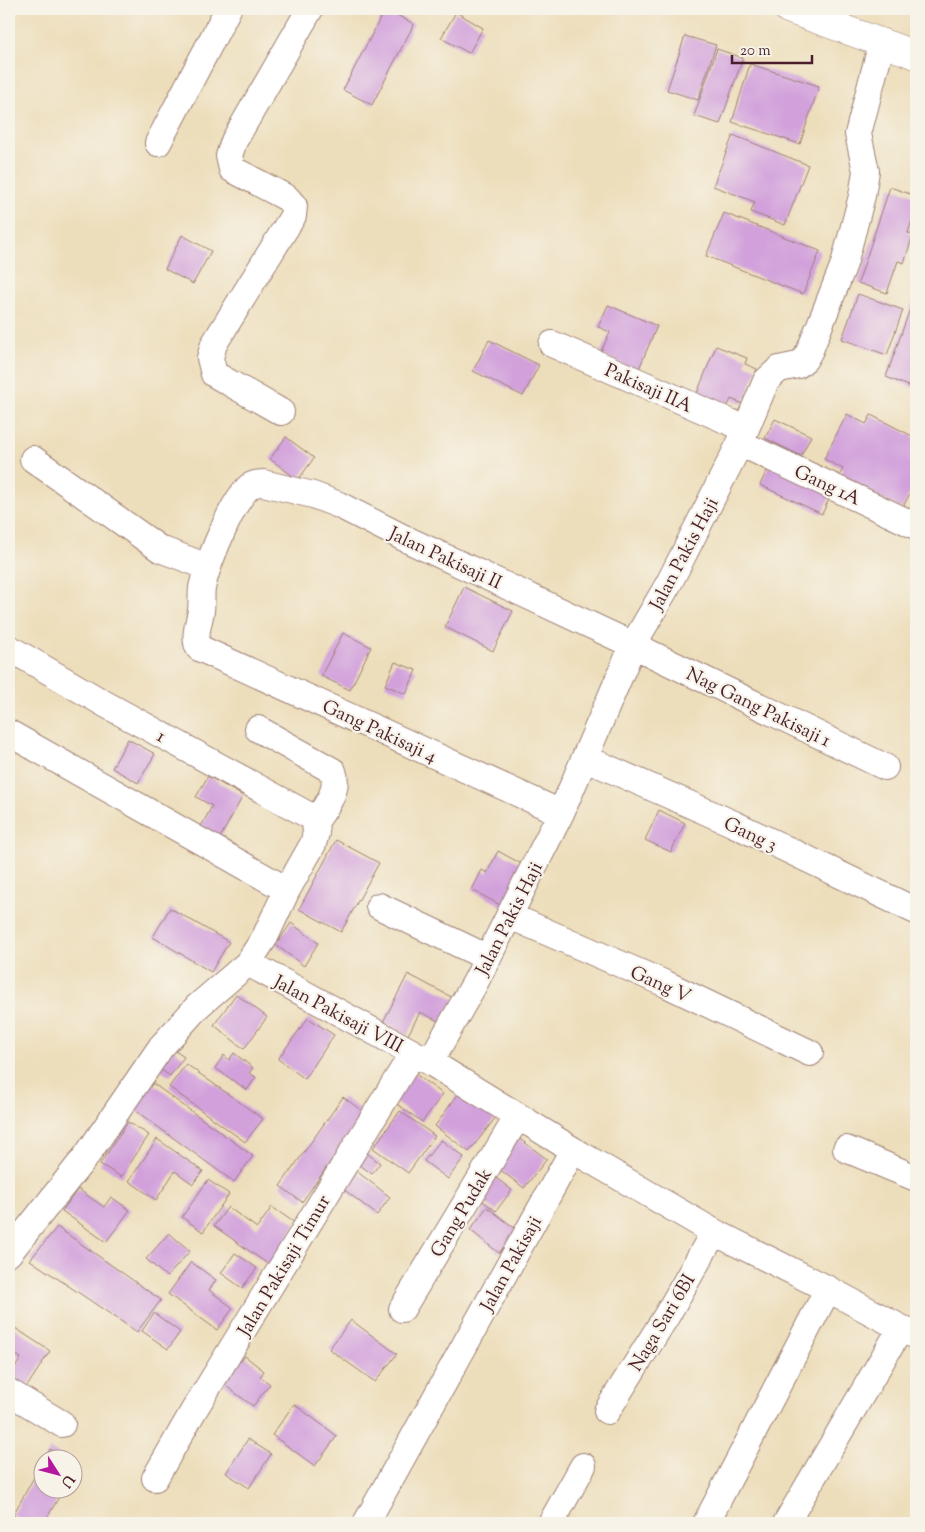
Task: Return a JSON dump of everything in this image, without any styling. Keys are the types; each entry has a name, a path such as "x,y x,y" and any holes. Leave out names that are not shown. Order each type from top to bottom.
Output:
{"main road":[{"path":"788,9 916,55"}],"street":[{"path":"158,143 228,9"},
{"path":"281,412 214,374 210,358 214,344 293,216 294,206 288,198 232,169 229,156 234,141 310,9"},
{"name":"Jalan Pakis Haji","path":"422,1057 488,958 510,916 560,814 633,645 669,583 743,436 766,381 779,369 798,365 805,359 844,264 862,196 866,172 858,134 882,42"},
{"name":"Pakisaji IIA","path":"552,344 743,436"},
{"name":"Gang 1A","path":"743,436 916,526"},
{"path":"33,459 160,549 208,567"},
{"name":"Jalan Pakisaji II","path":"208,567 235,504 249,487 256,483 263,483 313,495 339,505 406,539 633,645"},
{"name":"Gang Pakisaji 4","path":"208,567 202,590 202,608 196,640 199,648 560,814"},
{"name":"Nag Gang Pakisaji 1","path":"633,645 885,767"},
{"name":"1","path":"9,648 105,704 310,816 315,822"},
{"path":"9,1254 87,1156 160,1047 198,1006 248,963 266,937 287,890 313,844 316,833 315,822 330,800 336,780 333,772 258,729"},
{"path":"9,733 287,890"},
{"name":"Gang 3","path":"585,758 734,824 916,911"},
{"path":"379,906 488,958"},
{"name":"Gang V","path":"510,916 666,984 810,1053"},
{"name":"Jalan Pakisaji VIII","path":"248,963 422,1057"},
{"path":"422,1057 573,1150 714,1232 908,1332 786,1523"},
{"name":"Jalan Pakisaji Timur","path":"154,1478 194,1410 422,1057"},
{"name":"Gang Pudak","path":"402,1309 518,1116"},
{"path":"846,1149 916,1178"},
{"name":"Jalan Pakisaji","path":"366,1523 573,1150"},
{"name":"Naga Sari 6BI","path":"608,1411 667,1316 714,1232"},
{"path":"706,1523 828,1290"},
{"path":"9,1392 62,1424"},
{"path":"552,1523 582,1466"}],"building":[{"path":"385,9 414,24 372,105 343,90"},
{"path":"456,12 483,28 469,53 441,38"},
{"path":"685,36 716,45 698,100 667,90"},
{"path":"717,49 743,58 720,124 694,116"},
{"path":"750,64 819,86 800,144 732,122"},
{"path":"733,135 808,165 785,225 751,212 755,202 713,186"},
{"path":"890,187 916,196 916,208 908,233 913,235 904,263 898,261 887,293 858,283"},
{"path":"724,213 820,251 803,294 706,256"},
{"path":"182,235 211,251 193,284 165,269"},
{"path":"916,292 916,389 886,377"},
{"path":"858,294 903,310 887,355 842,339"},
{"path":"608,305 657,326 638,371 600,354 610,332 598,327"},
{"path":"489,340 539,365 523,396 473,371"},
{"path":"716,346 747,358 745,364 757,369 743,404 731,399 726,410 695,398"},
{"path":"847,414 866,424 871,415 916,438 916,481 902,509 839,476 843,469 824,459"},
{"path":"775,419 811,436 801,456 765,438"},
{"path":"286,437 314,458 298,480 270,459"},
{"path":"770,464 832,493 822,514 760,485"},
{"path":"464,587 513,611 493,651 445,627"},
{"path":"343,633 371,647 350,690 321,676"},
{"path":"395,662 416,670 406,694 385,685"},
{"path":"128,739 155,754 138,783 112,768"},
{"path":"208,776 243,796 216,845 197,834 212,806 196,797"},
{"path":"659,810 685,823 671,852 645,840"},
{"path":"336,840 379,863 341,932 299,909"},
{"path":"498,851 527,867 506,908 472,890 482,870 487,873"},
{"path":"170,908 229,942 211,972 153,937"},
{"path":"291,923 318,943 304,966 276,945"},
{"path":"408,974 455,999 442,1023 420,1012 408,1035 383,1022"},
{"path":"236,994 267,1017 244,1049 214,1025"},
{"path":"308,1018 334,1035 305,1079 278,1059"},
{"path":"171,1048 184,1057 170,1076 157,1067"},
{"path":"234,1053 253,1068 249,1073 256,1077 247,1090 215,1068 224,1055 229,1060"},
{"path":"186,1064 263,1119 245,1142 169,1087"},
{"path":"411,1071 443,1094 422,1122 390,1099"},
{"path":"151,1082 253,1156 234,1182 132,1108"},
{"path":"461,1090 496,1117 469,1152 435,1126"},
{"path":"343,1097 365,1113 302,1202 280,1186"},
{"path":"400,1111 435,1136 408,1173 373,1148"},
{"path":"128,1122 149,1135 121,1177 100,1164"},
{"path":"513,1134 547,1159 524,1188 491,1163"},
{"path":"157,1139 203,1171 193,1184 175,1171 156,1200 129,1181"},
{"path":"441,1140 464,1157 448,1179 424,1161"},
{"path":"364,1151 380,1163 372,1174 356,1162"},
{"path":"355,1170 390,1197 377,1215 342,1188"},
{"path":"496,1178 512,1190 496,1211 480,1199"},
{"path":"208,1180 229,1194 203,1232 182,1217"},
{"path":"78,1189 104,1207 111,1197 130,1210 106,1242 62,1211"},
{"path":"228,1207 257,1228 272,1207 295,1223 272,1267 214,1226"},
{"path":"487,1207 517,1230 499,1253 470,1230"},
{"path":"57,1227 161,1300 137,1332 30,1260"},
{"path":"169,1233 190,1251 167,1277 146,1259"},
{"path":"235,1253 257,1268 242,1288 221,1273"},
{"path":"191,1262 216,1280 209,1290 233,1308 217,1330 168,1294"},
{"path":"154,1313 180,1332 168,1349 142,1331"},
{"path":"351,1320 397,1354 375,1382 329,1349"},
{"path":"9,1324 50,1351 24,1391 9,1381 9,1377 21,1358 9,1350"},
{"path":"232,1356 240,1362 245,1356 264,1371 260,1377 270,1384 253,1406 215,1378"},
{"path":"294,1404 337,1436 315,1466 272,1435"},
{"path":"248,1439 271,1454 249,1488 226,1473"},
{"path":"32,1481 32,1500 57,1500 44,1523 27,1523 13,1515"}]}
